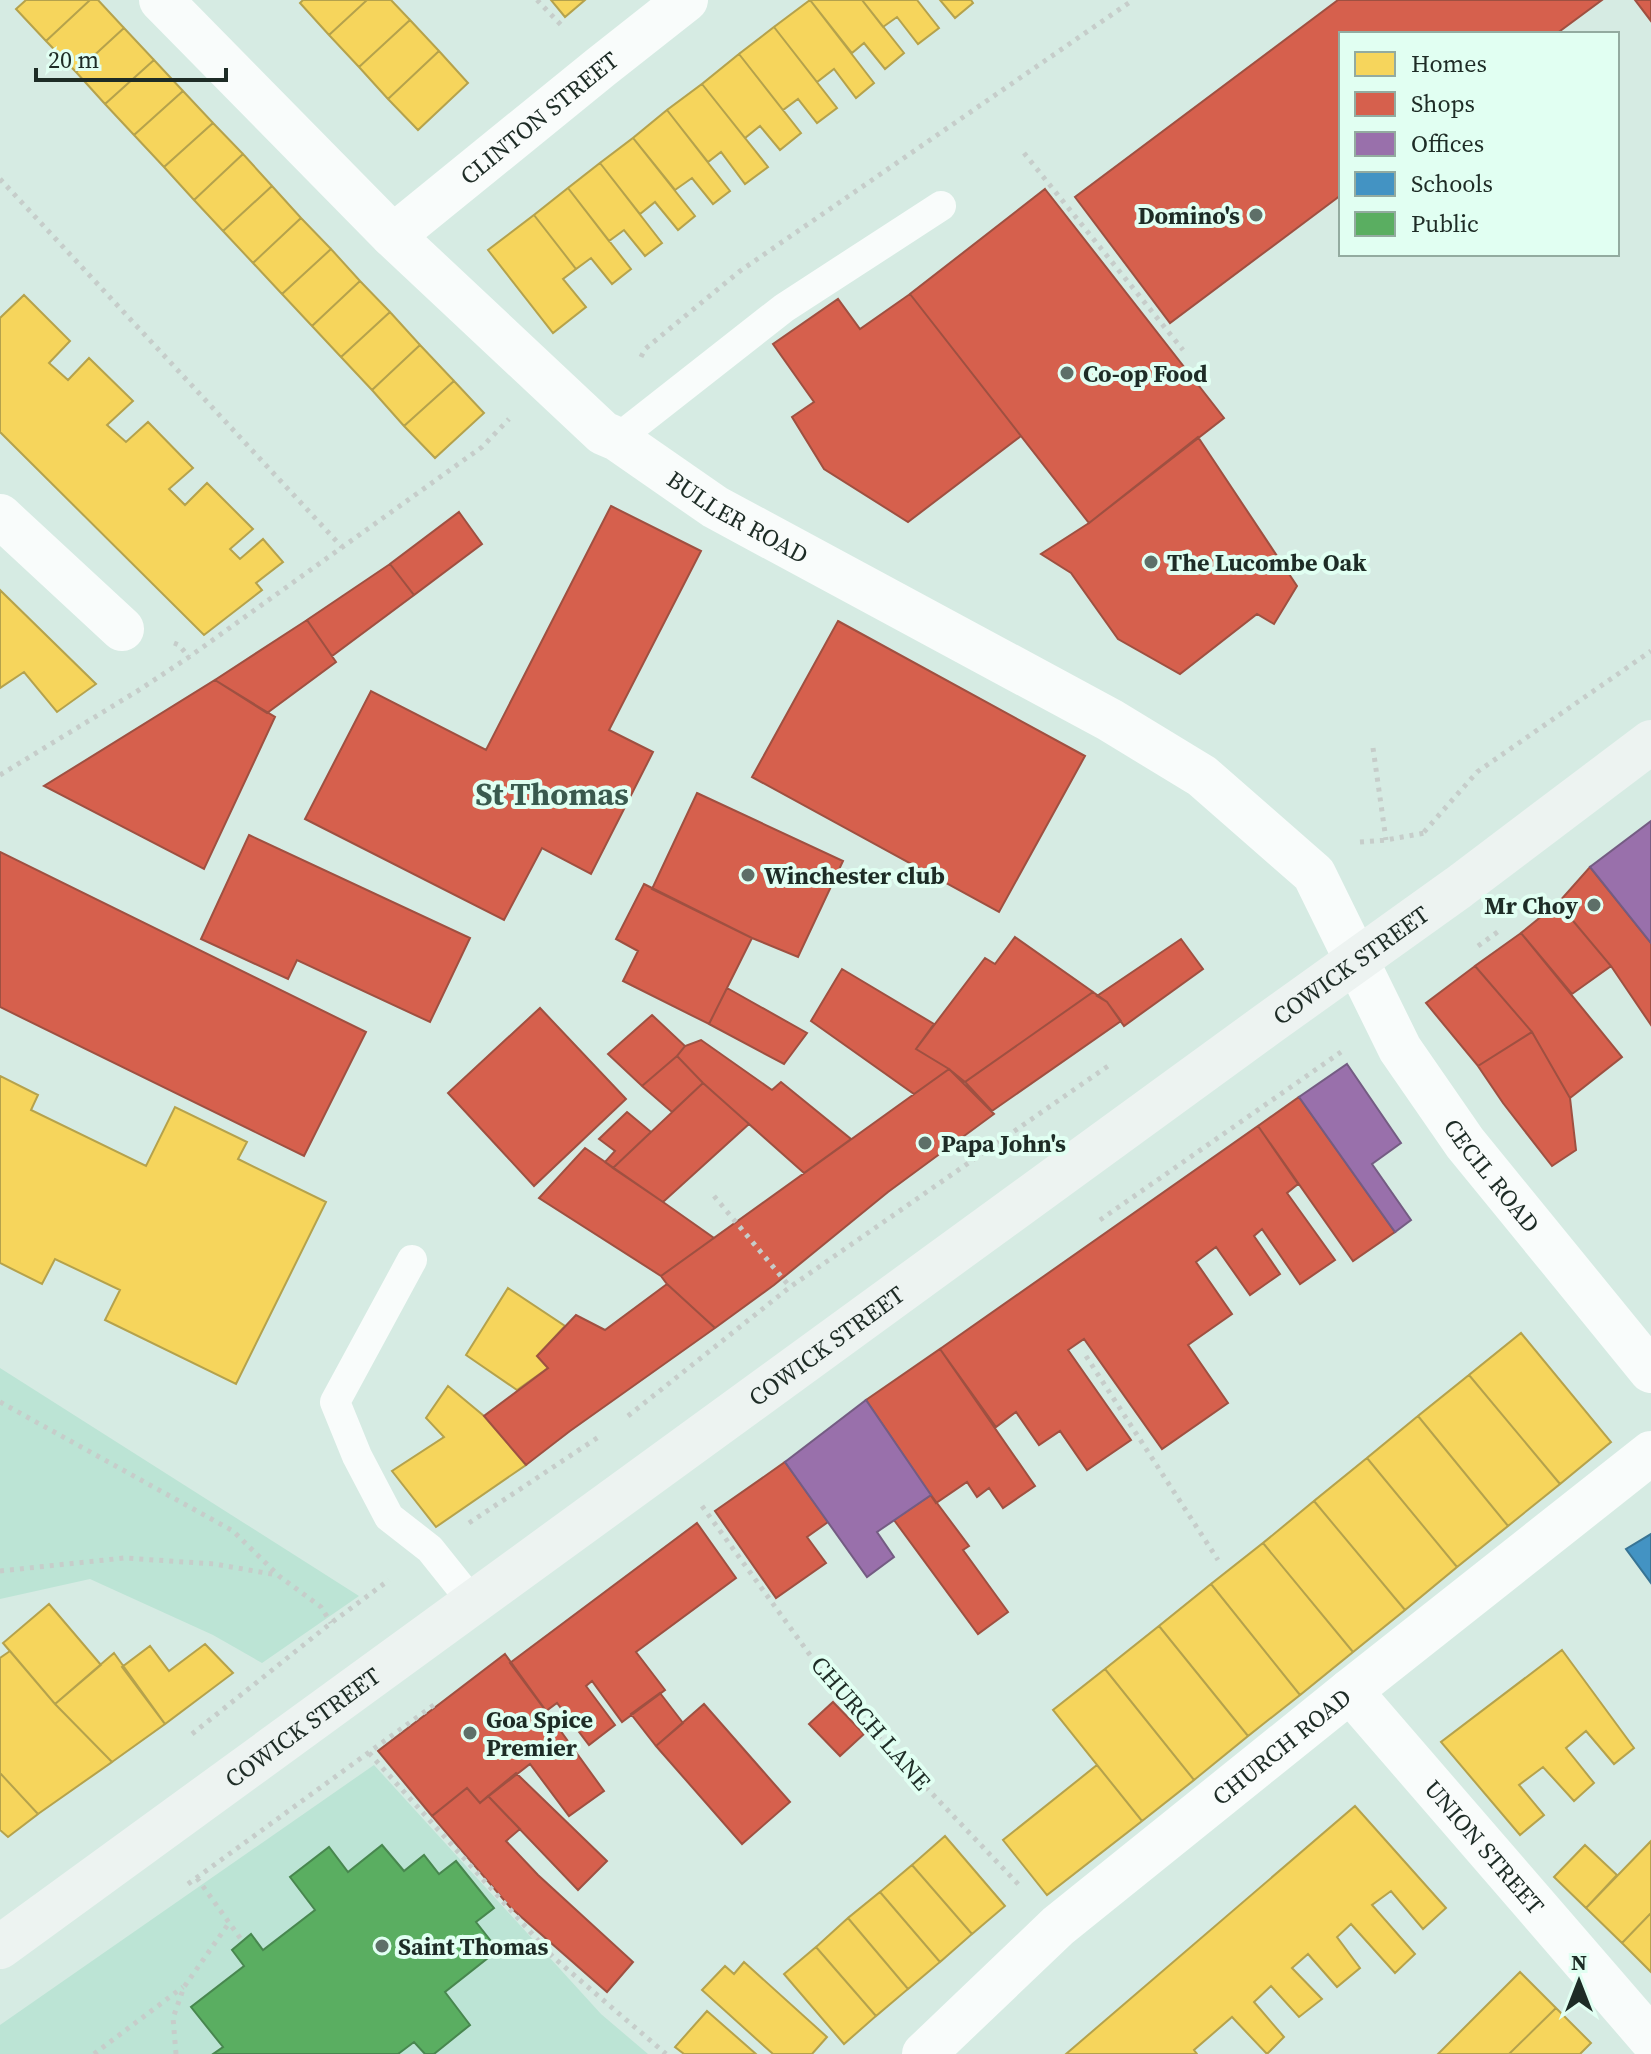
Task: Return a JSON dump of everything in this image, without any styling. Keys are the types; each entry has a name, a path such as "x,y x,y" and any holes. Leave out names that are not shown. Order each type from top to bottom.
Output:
{"main road":[{"name":"COWICK STREET","path":"0,1947 1357,961 1651,742"}],"street":[{"name":"BULLER ROAD","path":"161,0 393,236 546,381 610,436 715,507 1110,720 1202,776 1314,874 1357,961"},
{"name":"CLINTON STREET","path":"393,236 686,0"},
{"path":"3,523 122,629"},
{"name":"CECIL ROAD","path":"1357,961 1400,1049 1465,1143 1651,1371"},
{"name":"CHURCH ROAD","path":"924,2054 1058,1926 1651,1453"},
{"name":"UNION STREET","path":"1350,1691 1651,2039"}],"lane":[{"path":"610,436 784,308 941,206"},
{"path":"412,1260 335,1402 357,1456 389,1517 430,1549 474,1604"}],"path":[{"path":"610,436 645,349 740,271 1133,0"},
{"path":"1024,153 1183,350"},
{"path":"0,179 342,547"},
{"path":"0,775 189,657 482,447 546,381"},
{"path":"179,645 189,657"},
{"path":"1354,842 1386,840 1424,832 1477,772 1651,651"},
{"path":"1373,748 1386,840"},
{"path":"1424,832 1428,839"},
{"path":"1478,947 1503,928"},
{"path":"628,1416 790,1287 1116,1061"},
{"path":"714,1196 790,1287"},
{"path":"1086,1356 1218,1560"},
{"path":"0,1402 233,1531 279,1576 321,1607 331,1623"},
{"path":"182,1741 430,1549 602,1435"},
{"name":"CHURCH LANE","path":"702,1506 842,1699 1058,1926"},
{"path":"0,1571 124,1558 215,1564 279,1576"},
{"path":"369,1753 553,1957 666,2054"},
{"path":"197,1878 243,1942"},
{"path":"176,2054 173,2018 184,1987 229,1923"},
{"path":"94,2054 184,1987"}],"green space":[{"path":"0,1368 359,1596 262,1663 213,1635 90,1579 0,1599"},
{"path":"374,1765 601,2014 648,2054 0,2054 0,2025"}],"building: Homes":[{"path":"26,0 90,0 46,41 16,9"},
{"path":"90,0 98,0 124,28 76,72 46,41"},
{"path":"303,0 367,0 329,35 300,3"},
{"path":"367,0 391,0 410,20 359,67 329,35"},
{"path":"551,0 585,0 565,17"},
{"path":"810,0 862,0 904,53 885,69 864,43 852,53"},
{"path":"810,0 874,83 856,98 834,69 817,82 774,27"},
{"path":"862,0 917,0 939,28 918,44 897,17 883,27"},
{"path":"940,0 971,0 973,3 955,18"},
{"path":"410,20 439,51 388,99 359,67"},
{"path":"774,27 837,108 817,123 798,99 783,110 739,54"},
{"path":"124,28 154,60 105,104 76,72"},
{"path":"439,51 468,83 418,130 388,99"},
{"path":"739,54 801,133 780,150 760,126 745,138 702,84"},
{"path":"154,60 183,91 134,135 105,104"},
{"path":"702,84 768,167 745,184 721,152 708,162 667,110"},
{"path":"183,91 213,123 164,167 134,135"},
{"path":"667,110 730,191 713,204 692,178 675,190 633,138"},
{"path":"213,123 243,154 194,200 164,167"},
{"path":"633,138 695,216 678,230 655,202 640,214 600,163"},
{"path":"243,154 272,186 223,231 194,200"},
{"path":"600,163 662,243 645,256 624,230 609,241 568,188"},
{"path":"272,186 301,218 253,263 223,231"},
{"path":"568,188 631,269 612,284 591,258 576,269 534,215"},
{"path":"534,215 576,269 563,279 586,307 553,333 488,250"},
{"path":"301,218 331,249 282,294 253,263"},
{"path":"331,249 360,281 312,326 282,294"},
{"path":"360,281 390,312 341,357 312,326"},
{"path":"24,295 70,341 49,363 68,380 89,358 133,401 107,425 126,442 148,422 193,468 169,489 185,505 207,483 253,529 230,549 240,559 263,539 283,562 256,583 262,590 204,635 0,432 0,318"},
{"path":"390,312 420,345 372,390 341,357"},
{"path":"420,345 454,381 404,426 372,390"},
{"path":"454,381 484,413 435,458 404,426"},
{"path":"0,590 96,684 57,712 24,672 0,688"},
{"path":"0,1076 38,1095 31,1110 146,1166 175,1107 247,1142 238,1159 326,1202 236,1384 105,1320 120,1290 55,1259 42,1284 0,1263"},
{"path":"508,1288 565,1326 537,1356 548,1368 517,1390 466,1355"},
{"path":"1521,1333 1611,1442 1560,1484 1469,1375"},
{"path":"1469,1375 1560,1484 1508,1526 1418,1416"},
{"path":"448,1386 484,1416 526,1465 436,1527 392,1471 444,1437 426,1418"},
{"path":"1418,1416 1508,1526 1457,1567 1367,1458"},
{"path":"1367,1458 1457,1567 1405,1610 1314,1501"},
{"path":"1314,1501 1405,1610 1353,1652 1263,1543"},
{"path":"1263,1543 1353,1652 1300,1695 1211,1584"},
{"path":"1211,1584 1300,1695 1248,1736 1159,1626"},
{"path":"49,1604 101,1665 55,1704 3,1643"},
{"path":"1159,1626 1248,1736 1194,1780 1105,1669"},
{"path":"205,1644 233,1673 165,1724 122,1667 150,1646 169,1671"},
{"path":"1562,1650 1634,1748 1614,1764 1586,1731 1566,1748 1594,1783 1574,1801 1543,1767 1519,1785 1544,1815 1520,1835 1441,1742"},
{"path":"10,1651 55,1704 112,1762 38,1814 0,1773 0,1658"},
{"path":"114,1653 165,1724 112,1762 55,1704"},
{"path":"1105,1669 1194,1780 1142,1821 1053,1710"},
{"path":"1097,1765 1142,1821 1047,1895 1003,1840"},
{"path":"0,1773 38,1814 8,1837 0,1830"},
{"path":"1355,1806 1446,1908 1423,1929 1391,1891 1372,1905 1415,1954 1395,1973 1351,1924 1337,1937 1360,1968 1337,1987 1308,1954 1292,1968 1322,1999 1299,2017 1271,1986 1254,2002 1284,2037 1267,2054 1232,2017 1194,2050 1197,2054 1066,2054"},
{"path":"945,1836 1005,1906 972,1934 912,1865"},
{"path":"1651,1841 1651,1913 1622,1943 1586,1908"},
{"path":"1585,1845 1617,1875 1586,1908 1554,1877"},
{"path":"912,1865 972,1934 940,1962 880,1892"},
{"path":"880,1892 940,1962 908,1989 848,1918"},
{"path":"1651,1913 1651,1972 1622,1943"},
{"path":"848,1918 908,1989 876,2016 816,1947"},
{"path":"816,1947 876,2016 844,2044 784,1974"},
{"path":"744,1962 827,2037 812,2054 773,2054 702,1990 725,1966 734,1974"},
{"path":"1520,1972 1556,2008 1509,2054 1438,2054"},
{"path":"1556,2008 1591,2043 1580,2054 1509,2054"},
{"path":"707,2011 756,2054 684,2054 675,2047"}],"building: Shops":[{"path":"1338,0 1602,0 1559,32 1339,32 1339,196 1170,323 1075,197"},
{"path":"1635,0 1651,0 1651,21"},
{"path":"1045,189 1224,418 1089,523 910,294"},
{"path":"910,294 1021,436 908,522 824,469 792,417 814,402 773,344 838,299 860,329"},
{"path":"1198,437 1297,586 1274,624 1257,614 1180,674 1118,639 1071,573 1041,554 1089,523"},
{"path":"611,506 701,551 609,730 653,752 591,874 542,848 504,920 305,819 371,691 486,750"},
{"path":"459,512 482,544 414,595 390,564"},
{"path":"390,564 414,595 332,656 307,620"},
{"path":"307,620 336,662 267,713 215,680"},
{"path":"838,621 1085,756 999,912 752,777"},
{"path":"215,680 275,717 204,869 44,786"},
{"name":"Winchester club","path":"697,793 843,861 798,957 652,889"},
{"path":"249,835 470,938 430,1022 297,960 288,979 201,939"},
{"path":"0,852 366,1032 304,1156 0,1007"},
{"path":"1590,867 1651,943 1651,1025 1611,966 1558,903"},
{"path":"644,884 752,938 709,1024 623,981 638,951 616,939"},
{"path":"1558,903 1611,966 1572,994 1521,933"},
{"path":"1521,933 1622,1057 1570,1098 1532,1032 1475,966"},
{"path":"1015,937 1093,992 965,1082 916,1049 985,958 995,964"},
{"path":"1181,939 1203,969 1124,1026 1107,1002 1097,996"},
{"path":"1475,966 1532,1032 1478,1066 1426,1003"},
{"path":"842,969 934,1024 916,1049 949,1069 914,1094 811,1021"},
{"path":"727,988 807,1033 784,1064 709,1024"},
{"path":"1093,992 1107,1002 1121,1021 992,1111 965,1082"},
{"path":"540,1008 626,1099 534,1186 448,1093"},
{"path":"652,1015 685,1046 642,1086 608,1054"},
{"path":"1532,1032 1570,1098 1576,1150 1552,1166 1478,1066"},
{"path":"701,1040 772,1090 781,1082 851,1139 804,1173 677,1056 685,1046"},
{"path":"677,1056 703,1083 672,1112 642,1086"},
{"path":"949,1069 994,1114 888,1192 774,1285 715,1328 661,1276"},
{"path":"703,1083 749,1124 663,1202 613,1168"},
{"path":"1299,1097 1395,1232 1353,1261 1258,1126"},
{"path":"627,1112 651,1132 613,1168 605,1162 615,1151 599,1139"},
{"path":"1258,1126 1298,1184 1287,1193 1335,1260 1300,1284 1262,1229 1254,1236 1280,1274 1250,1295 1216,1247 1196,1262 1232,1314 1188,1345 1228,1403 1162,1449 1084,1339 1068,1350 1131,1440 1087,1470 1060,1431 1039,1445 1016,1412 996,1427 940,1349"},
{"path":"585,1148 714,1238 661,1276 539,1198"},
{"path":"667,1284 715,1328 526,1465 484,1416 548,1368 537,1356 576,1315 605,1330"},
{"path":"940,1349 1035,1486 1003,1508 989,1488 977,1497 967,1482 936,1503 866,1400"},
{"path":"785,1462 828,1522 807,1537 826,1563 776,1598 715,1511"},
{"path":"931,1495 969,1546 963,1550 1008,1612 978,1634 894,1520"},
{"path":"697,1523 736,1578 636,1652 665,1690 622,1722 592,1681 586,1686 615,1725 589,1745 557,1703 546,1711 510,1663"},
{"path":"505,1654 604,1791 569,1816 530,1764 480,1803 467,1788 432,1816 378,1751"},
{"path":"660,1693 683,1723 656,1746 631,1714"},
{"path":"833,1702 864,1734 840,1756 809,1724"},
{"path":"704,1704 790,1802 742,1844 656,1746"},
{"path":"516,1773 607,1861 578,1890 488,1796"},
{"path":"467,1788 480,1803 488,1796 520,1829 506,1841 538,1875 633,1962 607,1992 510,1907 432,1816"}],"building: Offices":[{"path":"1651,821 1651,943 1590,867"},
{"path":"1347,1064 1401,1143 1372,1164 1411,1220 1395,1232 1299,1097"},
{"path":"866,1400 931,1495 877,1532 894,1557 867,1577 785,1462"}],"building: Schools":[{"path":"1651,1534 1651,1583 1626,1549"}],"building: Public":[{"name":"Saint Thomas","path":"382,1845 404,1871 424,1855 439,1874 456,1861 494,1908 476,1922 498,1950 445,1992 470,2025 434,2054 425,2054 414,2042 398,2054 213,2054 223,2047 191,2007 244,1966 232,1950 251,1934 263,1950 315,1910 290,1877 329,1847 348,1872"}],"place":[{"name":"Domino's","path":"1256,215"},
{"name":"Co-op Food","path":"1067,373"},
{"name":"The Lucombe Oak","path":"1151,562"},
{"name":"Winchester club","path":"748,875"},
{"name":"Mr Choy","path":"1594,905"},
{"name":"Papa John's","path":"925,1143"},
{"name":"Goa Spice Premier","path":"470,1733"},
{"name":"Saint Thomas","path":"382,1946"}],"district":[{"name":"St Thomas","path":"552,794"}]}
